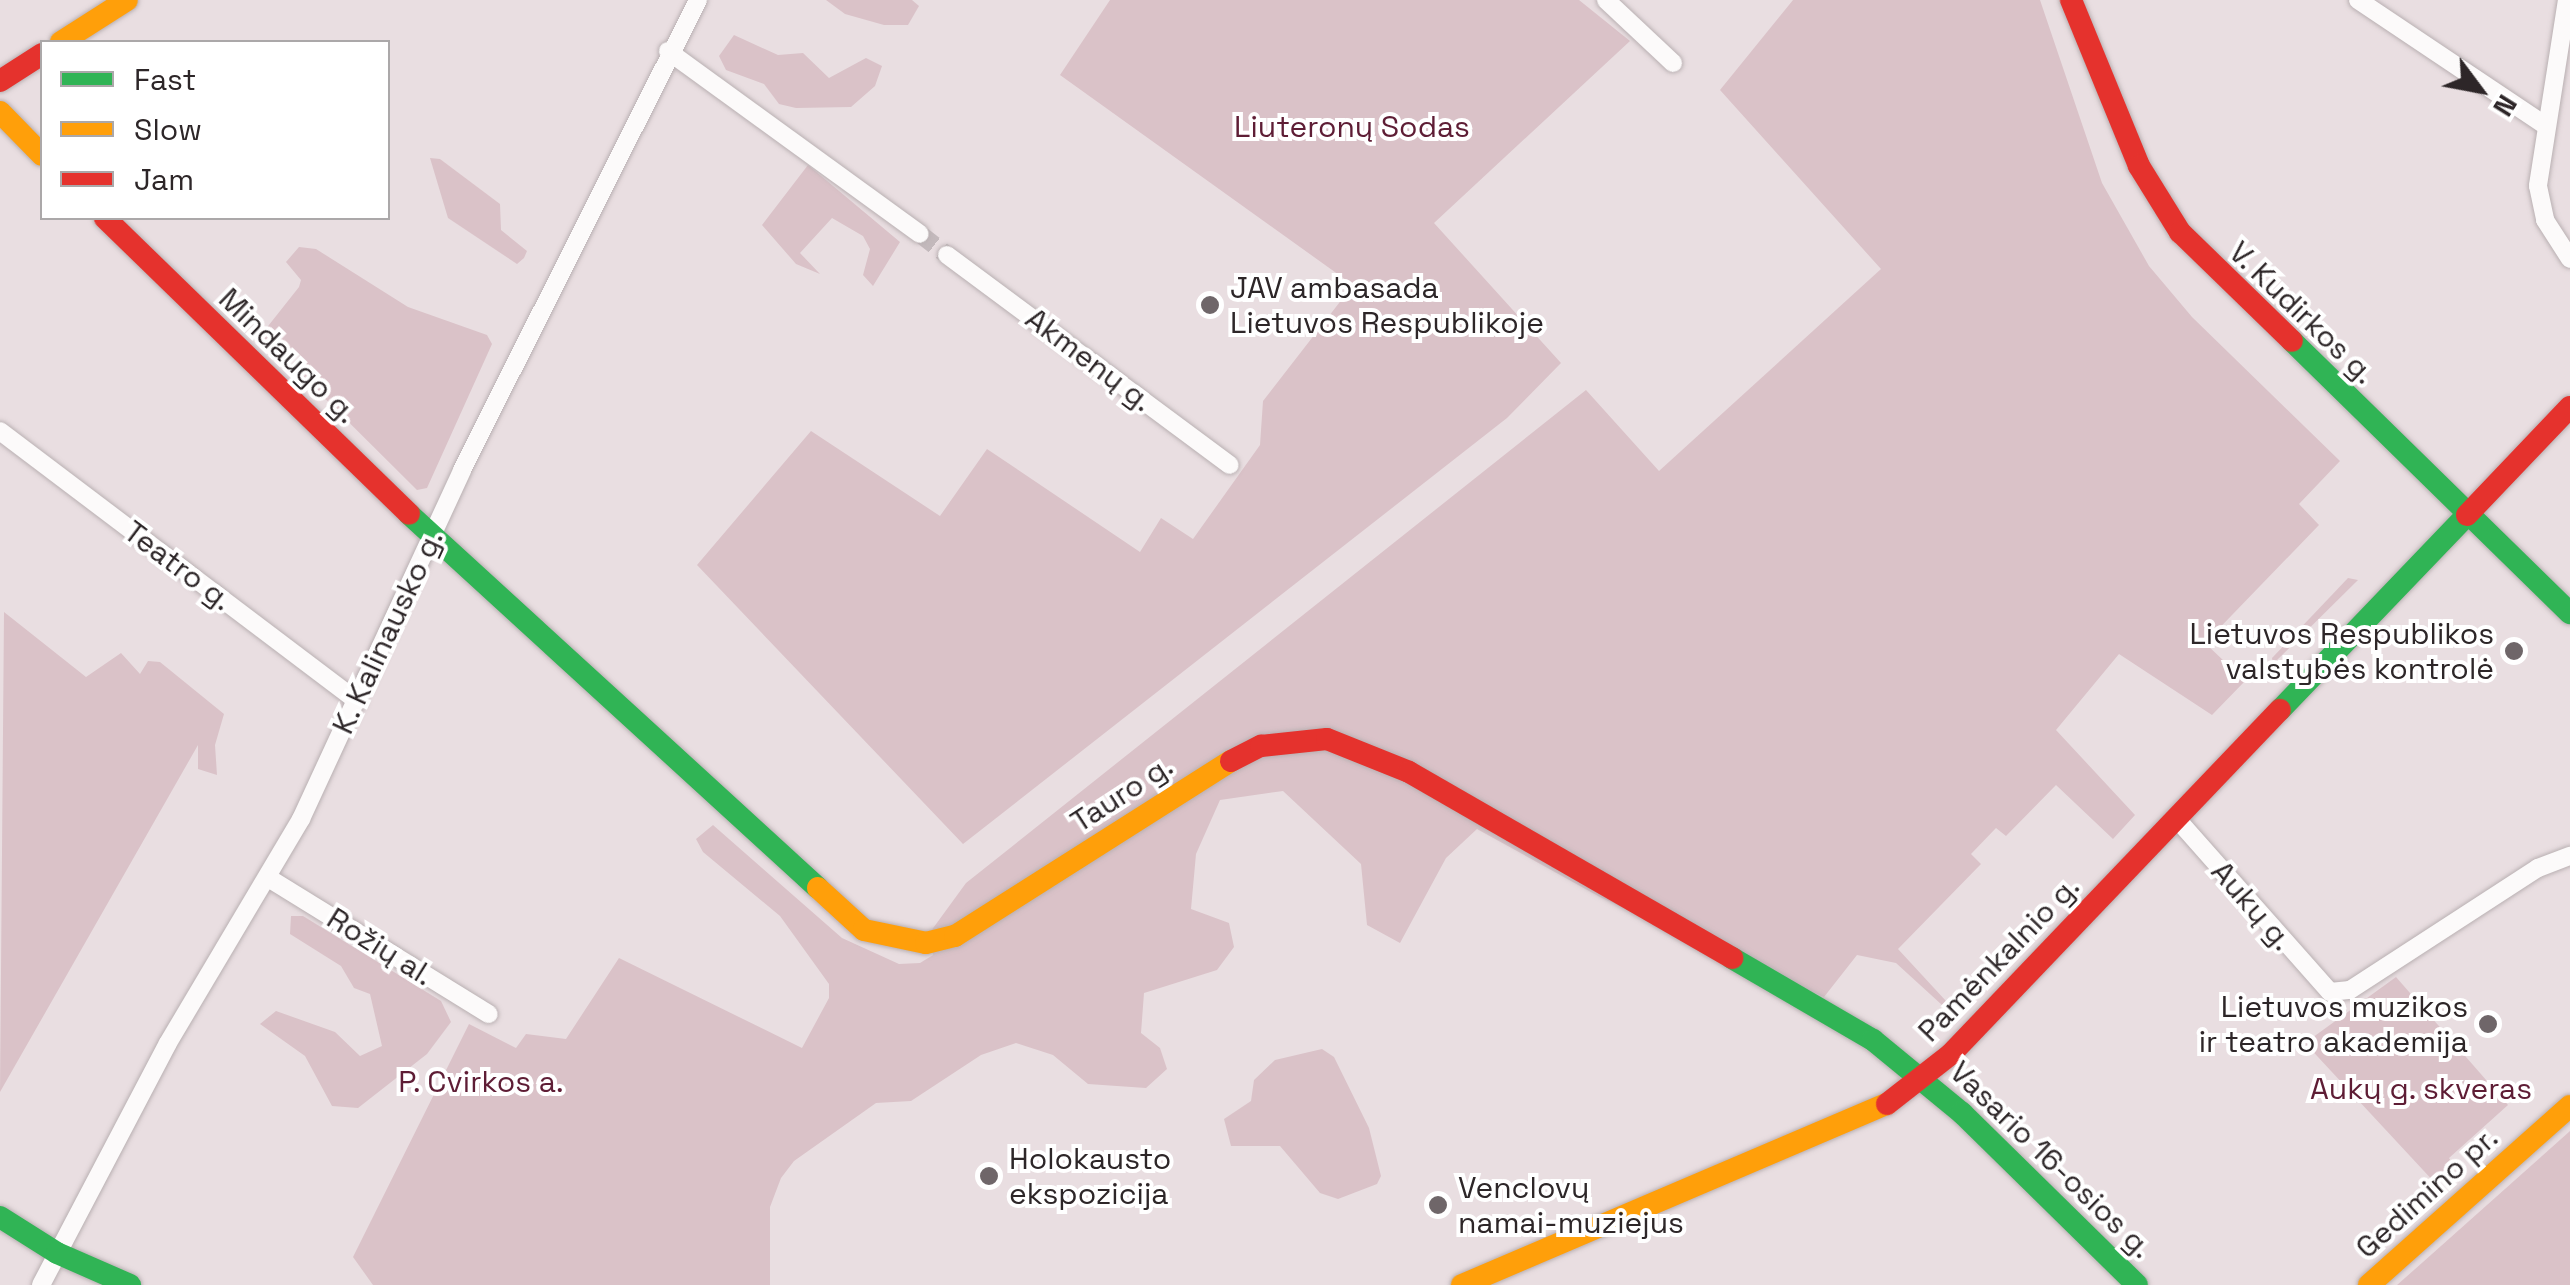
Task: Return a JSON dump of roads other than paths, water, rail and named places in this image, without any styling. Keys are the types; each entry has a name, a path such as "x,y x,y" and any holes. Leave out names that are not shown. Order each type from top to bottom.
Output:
{"main road":[{"path":"63,40 127,0"},
{"name":"V. Kudirkos g.","path":"2071,0 2125,136 2180,232 2570,613"},
{"path":"0,80 40,55"},
{"path":"0,112 40,153"},
{"name":"Mindaugo g.","path":"107,220 431,536"},
{"name":"Pamėnkalnio g.","path":"1462,1285 1896,1100 1923,1078 2176,818 2570,407"},
{"name":"Tauro g.","path":"431,536 832,906 880,936 926,943 955,936 1222,765 1261,746 1327,738 1409,772 1520,834 1873,1040 1923,1078"},
{"name":"Vasario 16-osios g.","path":"1923,1078 2137,1285"},
{"name":"Gedimino pr.","path":"2369,1285 2570,1106"},
{"path":"0,1217 57,1253 130,1285"}],"street":[{"name":"K. Kalinausko g.","path":"41,1285 168,1042 270,880 431,536 668,51 698,0"},
{"path":"1606,0 1673,63"},
{"path":"2358,0 2546,126"},
{"path":"2568,0 2546,126 2541,210 2570,259"},
{"path":"668,51 920,234"},
{"name":"Akmenų g.","path":"948,255 1230,466"},
{"name":"Teatro g.","path":"0,431 356,701"},
{"name":"Aukų g.","path":"2176,818 2330,992 2350,990 2538,868 2570,856"},
{"name":"Rožių al.","path":"270,880 489,1014"}],"tunnel":[{"path":"920,234 947,255"}],"place":[{"name":"JAV ambasada Lietuvos Respublikoje","path":"1210,305"},
{"name":"Lietuvos Respublikos valstybės kontrolė","path":"2514,651"},
{"name":"Lietuvos muzikos ir teatro akademija","path":"2488,1024"},
{"name":"Holokausto ekspozicija","path":"989,1176"},
{"name":"Venclovų namai-muziejus","path":"1438,1205"}],"park label":[{"name":"Liuteronų Sodas","path":"1352,127"},
{"name":"P. Cvirkos a.","path":"481,1082"},
{"name":"Aukų g. skveras","path":"2421,1089"}]}
